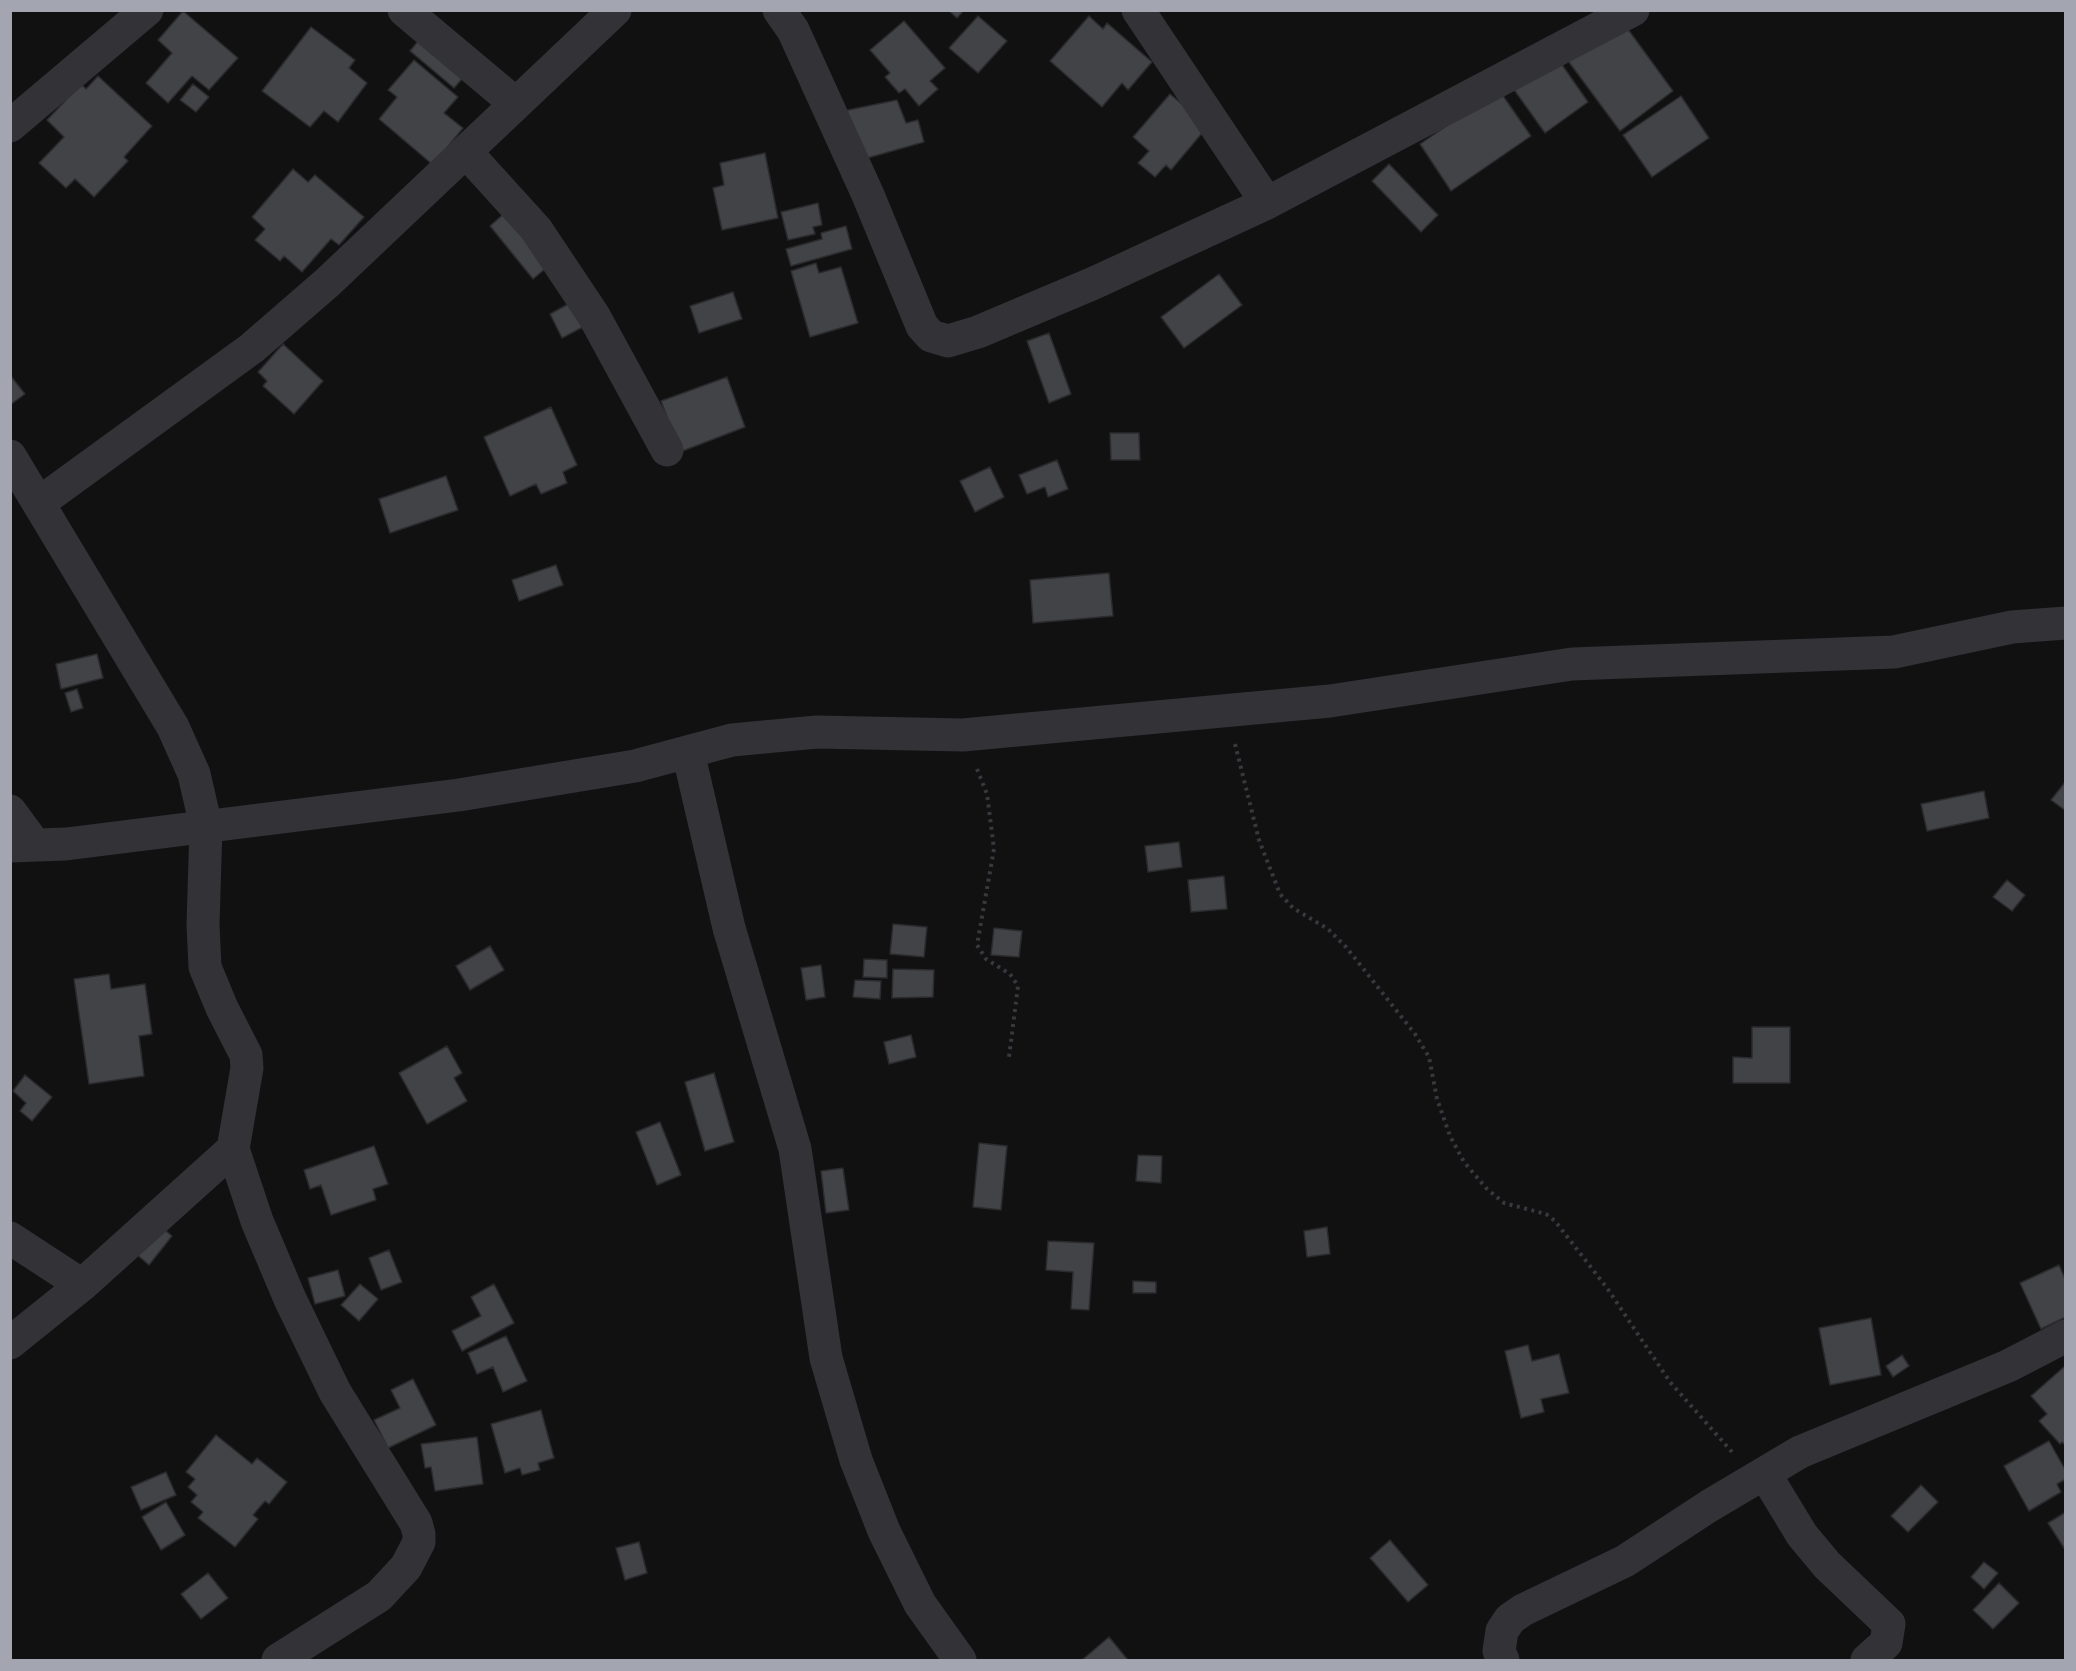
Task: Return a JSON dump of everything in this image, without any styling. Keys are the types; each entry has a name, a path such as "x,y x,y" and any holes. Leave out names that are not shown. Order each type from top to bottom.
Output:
{"street":[{"path":"10,126 147,10"},
{"path":"404,10 516,104"},
{"path":"39,502 252,348 328,282 615,10"},
{"path":"779,10 793,30 868,195 922,326 931,336 948,341 978,332 1168,250 1267,203 1633,10"},
{"path":"1138,10 1267,203"},
{"path":"466,152 536,229 594,316 667,450"},
{"path":"10,456 173,727 194,774 207,826 203,925 205,967 222,1008 246,1054 247,1068 233,1149 257,1221 290,1299 335,1392 416,1523 419,1534 419,1542 406,1567 379,1596 278,1660"},
{"path":"10,811 23,846 66,844 483,791 635,766 732,740 817,732 963,735 1330,701 1572,664 1894,652 2012,627 2066,623"},
{"path":"688,752 729,928 795,1149 826,1358 853,1448 894,1552 920,1604 960,1660"},
{"path":"10,1343 82,1285 233,1149"},
{"path":"10,1238 82,1285"},
{"path":"1503,1660 1499,1651 1500,1641 1502,1631 1510,1619 1625,1561 1709,1506 1800,1452 2008,1366 2066,1336"},
{"path":"1761,1476 1802,1535 1827,1565 1889,1624 1886,1643 1867,1660"}],"path":[{"path":"1226,710 1259,840 1280,894 1293,908 1328,929 1346,947 1415,1034 1429,1057 1437,1099 1450,1136 1464,1162 1495,1197 1504,1203 1546,1214 1555,1221 1607,1288 1670,1382 1710,1430 1761,1476"},
{"path":"963,735 987,794 994,849 977,945 986,960 1010,974 1018,986 1009,1057"}],"building":[{"path":"948,10 964,10 957,18"},
{"path":"1614,10 1673,91 1620,131 1557,46"},
{"path":"183,11 238,58 209,90 192,76 168,103 146,83 172,53 158,40"},
{"path":"978,16 1007,41 978,73 949,48"},
{"path":"1089,16 1103,29 1107,23 1152,62 1128,90 1122,83 1102,107 1050,61"},
{"path":"904,21 945,68 930,81 938,89 919,106 905,89 899,93 885,77 890,73 870,50"},
{"path":"311,27 355,60 349,68 367,83 338,122 324,111 310,127 262,91"},
{"path":"424,34 468,72 454,88 410,51"},
{"path":"1549,46 1588,102 1545,133 1505,77"},
{"path":"414,60 458,97 444,113 463,128 433,165 379,119 397,97 388,90"},
{"path":"98,76 152,126 124,157 128,161 94,197 75,179 66,188 39,163 64,137 47,120 81,84 86,89"},
{"path":"193,84 209,97 196,112 180,100"},
{"path":"1499,90 1531,136 1451,191 1420,144"},
{"path":"1170,94 1208,126 1171,170 1166,165 1155,177 1138,163 1149,151 1133,137"},
{"path":"1681,96 1709,138 1652,177 1623,135"},
{"path":"897,100 906,123 918,120 924,142 857,161 843,111"},
{"path":"765,153 778,218 722,230 713,188 724,185 720,163"},
{"path":"1389,164 1438,215 1421,232 1372,181"},
{"path":"293,169 308,182 315,175 364,217 339,245 331,239 302,272 284,256 280,261 255,240 265,229 252,217"},
{"path":"818,203 822,225 813,227 815,234 788,240 781,212"},
{"path":"507,211 551,264 533,279 490,226"},
{"path":"846,226 852,249 791,266 786,249 822,239 821,233"},
{"path":"816,263 819,273 841,267 858,323 810,337 791,271"},
{"path":"1219,274 1242,305 1184,348 1161,317"},
{"path":"733,292 742,319 699,333 690,306"},
{"path":"572,302 585,326 562,338 550,314"},
{"path":"1049,333 1071,394 1049,403 1027,341"},
{"path":"283,344 323,381 294,414 263,386 267,381 258,372"},
{"path":"10,375 25,394 10,405"},
{"path":"727,377 745,427 680,452 661,401"},
{"path":"551,407 577,465 563,472 567,483 541,494 536,484 510,496 484,437"},
{"path":"1110,433 1139,433 1140,460 1111,460"},
{"path":"1057,460 1068,489 1048,497 1045,487 1027,494 1019,475"},
{"path":"990,467 1004,497 975,512 960,481"},
{"path":"446,476 458,510 390,533 379,499"},
{"path":"556,565 563,585 519,601 512,580"},
{"path":"1109,573 1113,616 1033,623 1030,580"},
{"path":"97,654 103,678 61,689 56,664"},
{"path":"77,689 83,708 71,712 65,693"},
{"path":"2066,781 2066,811 2051,800"},
{"path":"1984,791 1989,818 1927,831 1921,804"},
{"path":"1179,842 1182,867 1148,872 1145,846"},
{"path":"1224,876 1227,909 1191,912 1188,880"},
{"path":"2007,880 2025,895 2012,911 1993,897"},
{"path":"893,924 927,927 924,957 890,954"},
{"path":"994,928 1022,931 1019,957 991,955"},
{"path":"490,946 504,970 470,990 456,966"},
{"path":"864,959 887,960 887,978 863,977"},
{"path":"821,965 825,997 806,1000 801,968"},
{"path":"893,969 934,970 933,997 892,998"},
{"path":"109,974 111,989 145,984 152,1034 139,1036 144,1076 89,1084 74,979"},
{"path":"855,980 881,981 880,999 853,997"},
{"path":"1752,1027 1790,1027 1790,1083 1733,1083 1733,1057 1752,1058"},
{"path":"911,1035 916,1057 889,1064 884,1042"},
{"path":"447,1046 462,1073 454,1078 467,1101 427,1124 399,1073"},
{"path":"714,1073 734,1142 705,1151 685,1082"},
{"path":"25,1075 52,1097 32,1121 20,1111 26,1103 13,1091"},
{"path":"660,1122 681,1175 657,1185 636,1132"},
{"path":"979,1143 1007,1146 1001,1210 973,1207"},
{"path":"374,1146 388,1184 373,1189 376,1200 331,1215 321,1185 310,1189 304,1170"},
{"path":"1138,1155 1162,1156 1161,1183 1136,1181"},
{"path":"843,1168 849,1210 826,1213 821,1171"},
{"path":"158,1224 172,1236 149,1265 135,1253"},
{"path":"1327,1227 1330,1254 1307,1257 1304,1231"},
{"path":"1048,1241 1094,1243 1089,1310 1071,1309 1073,1272 1046,1270"},
{"path":"389,1250 402,1282 381,1290 369,1258"},
{"path":"2059,1265 2066,1281 2066,1317 2041,1329 2020,1283"},
{"path":"338,1270 345,1296 315,1304 308,1278"},
{"path":"1133,1281 1156,1282 1156,1293 1133,1293"},
{"path":"360,1284 378,1299 359,1321 341,1305"},
{"path":"494,1284 514,1323 462,1351 452,1331 481,1316 471,1297"},
{"path":"1871,1318 1881,1375 1830,1385 1819,1328"},
{"path":"506,1336 527,1381 503,1392 493,1367 477,1374 468,1353"},
{"path":"1528,1345 1532,1361 1559,1354 1569,1393 1541,1399 1544,1412 1521,1418 1505,1351"},
{"path":"1902,1355 1909,1366 1893,1377 1886,1366"},
{"path":"2065,1366 2066,1446 2062,1442 2060,1444 2039,1421 2047,1414 2031,1396"},
{"path":"413,1379 436,1425 388,1448 374,1420 400,1408 391,1390"},
{"path":"541,1410 554,1458 538,1463 540,1470 522,1475 520,1468 505,1473 491,1424"},
{"path":"216,1435 252,1464 257,1458 287,1482 269,1504 265,1501 253,1515 258,1519 235,1547 198,1518 203,1512 191,1502 197,1495 188,1487 195,1479 186,1472"},
{"path":"477,1437 483,1484 435,1491 431,1467 425,1468 421,1444"},
{"path":"2049,1441 2066,1471 2066,1479 2057,1484 2061,1492 2029,1511 2004,1466"},
{"path":"166,1472 176,1495 141,1510 131,1487"},
{"path":"1921,1485 1938,1502 1908,1532 1891,1516"},
{"path":"166,1502 185,1535 161,1550 142,1517"},
{"path":"2066,1512 2066,1551 2048,1523"},
{"path":"1390,1540 1428,1585 1408,1602 1370,1558"},
{"path":"639,1542 647,1573 625,1580 616,1548"},
{"path":"1984,1562 1998,1573 1984,1589 1971,1577"},
{"path":"208,1573 228,1598 201,1619 181,1594"},
{"path":"1999,1583 2019,1603 1993,1629 1973,1610"},
{"path":"1109,1637 1128,1660 1082,1660"}]}
